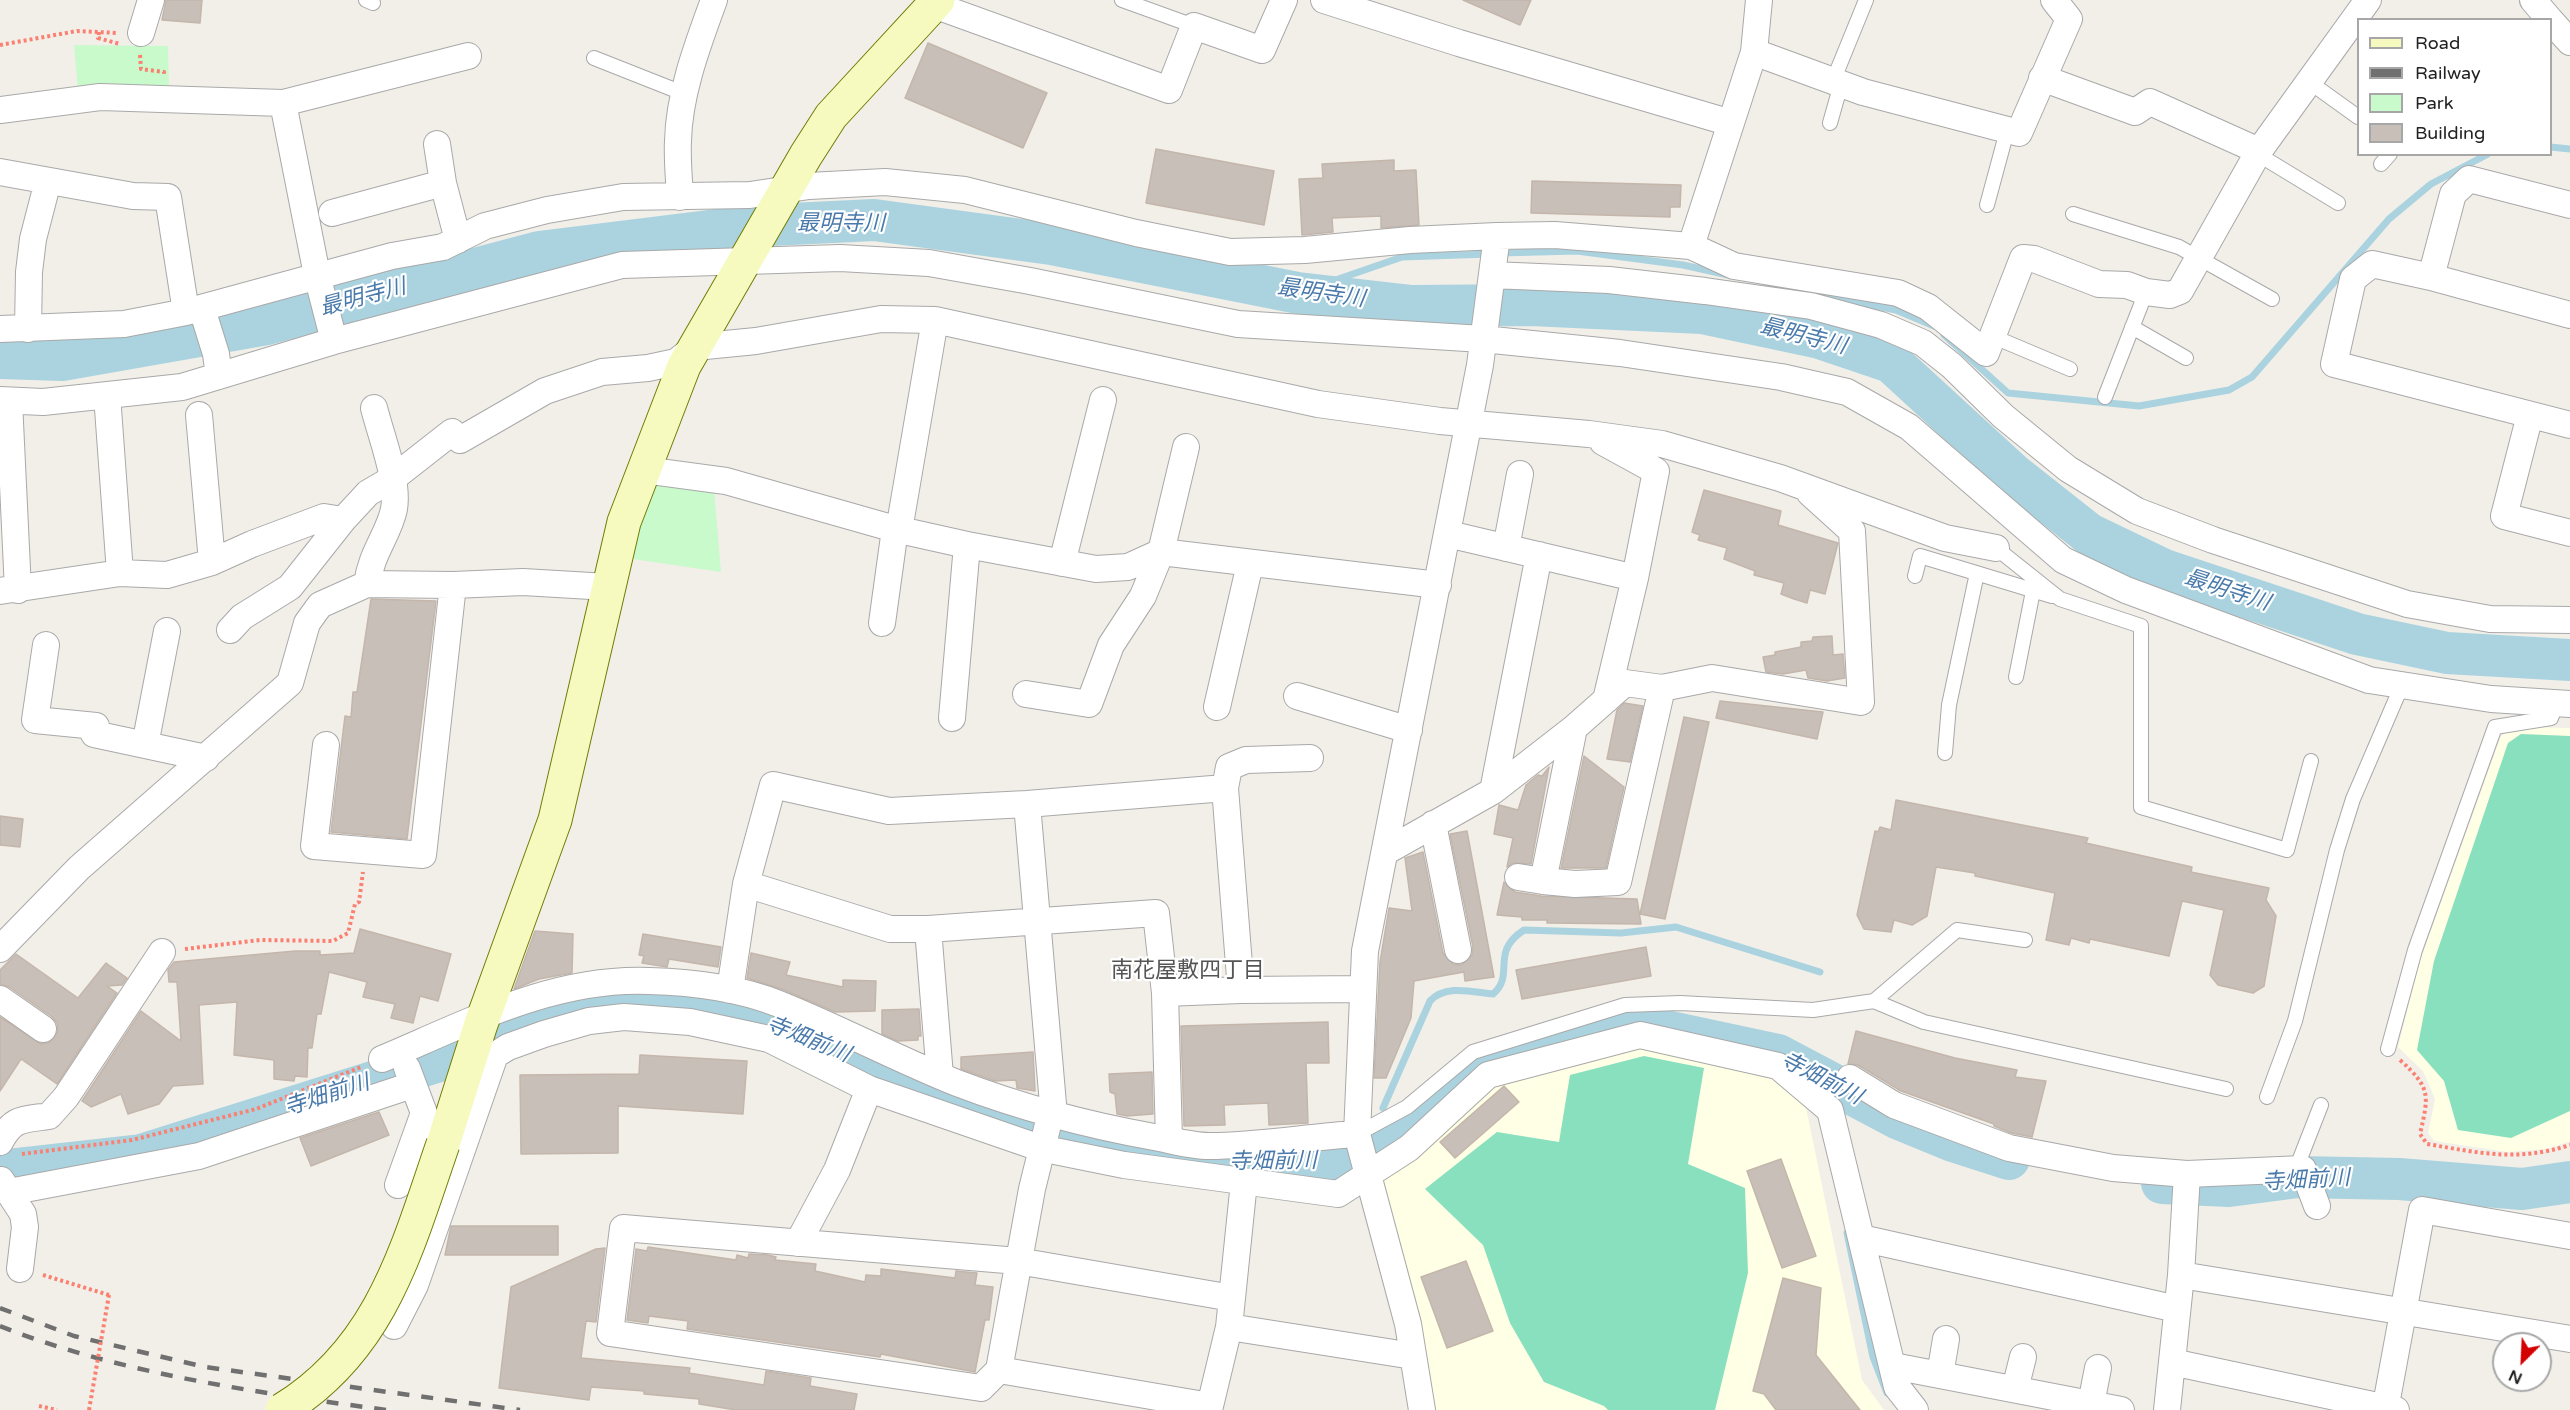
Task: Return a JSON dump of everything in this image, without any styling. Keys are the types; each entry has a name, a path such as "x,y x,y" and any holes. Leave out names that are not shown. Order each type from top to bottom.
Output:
{"street":[{"path":"141,33 151,0"},
{"path":"680,197 678,139 685,94 696,52 714,0"},
{"path":"282,1410 301,1398 341,1364 368,1329 402,1261 443,1144 467,1066 555,820 624,522 684,366 831,116 936,2 1169,90 1194,26 1262,50 1284,0"},
{"path":"1324,0 1459,43 1731,123"},
{"path":"1691,246 1754,52 1759,0"},
{"path":"1754,52 1837,83 2019,134 2069,19 2054,0"},
{"path":"1494,259 1555,235 1691,246 1734,266 1898,292 1928,307 1986,353 2023,258 2034,259 2099,284 2127,285 2146,292 2170,295 2180,291 2259,151 2368,0"},
{"path":"2533,0 2548,18"},
{"path":"2552,22 2570,42"},
{"path":"0,110 100,97 283,103 468,56"},
{"path":"2042,78 2135,112 2150,102 2259,151"},
{"path":"283,103 318,278 333,339"},
{"path":"437,144 443,183 458,240"},
{"path":"0,172 134,196 168,197 194,310 216,354 219,376"},
{"path":"2431,277 2453,194 2469,179 2570,205"},
{"path":"28,329 29,272 33,238 48,181"},
{"path":"0,329 124,324 194,310 392,256 443,247 485,226 548,210 623,196 784,194 885,182 965,190 1136,233 1230,252 1305,249 1410,240 1494,259 1609,280 1811,306 1881,325 1923,343 1952,366 2003,416 2068,469 2137,511 2213,540 2407,604 2490,619 2570,620"},
{"path":"332,213 443,183"},
{"path":"343,520 324,518 252,544 213,562 167,575 120,573 9,591 4,400 43,402 182,387 333,339 622,265 748,255 929,263 1030,281 1238,324 1484,333 1780,377 1848,392 1909,427 2063,560 2126,590 2369,680 2491,699 2564,703"},
{"path":"1422,1410 1408,1324 1362,1153 1365,951 1469,424 1494,259"},
{"path":"2570,315 2431,277 2372,264 2352,279 2334,364 2570,425"},
{"path":"230,630 242,617 290,587 343,520 368,493 392,479 452,432 460,440 545,391 602,372 648,368 676,362 695,347 747,342 881,320 935,320 1318,404 1469,424 1589,434 1662,444 1802,486 1945,538 1996,548"},
{"path":"882,623 935,320"},
{"path":"107,395 120,573"},
{"path":"1062,563 1103,400"},
{"path":"367,584 369,565 394,509 392,479 374,408"},
{"path":"199,415 213,562"},
{"path":"2530,415 2504,516 2570,533"},
{"path":"1589,434 1656,471 1635,578 1606,700"},
{"path":"1026,694 1089,704 1112,645 1143,596 1161,552 1186,447"},
{"path":"644,470 726,481 897,530 1096,569 1128,567 1161,552 1438,585"},
{"path":"1506,548 1520,474"},
{"path":"1385,852 1493,790 1574,728 1625,683 1662,688 1712,678 1861,702 1852,531 1802,486"},
{"path":"1448,534 1635,578"},
{"path":"960,704 967,545"},
{"path":"1493,790 1539,555"},
{"path":"1217,707 1250,564"},
{"path":"0,949 79,868 290,683 307,623 320,605 367,584 453,585 523,582 608,587"},
{"path":"326,745 314,846 423,855 453,585"},
{"path":"145,745 167,631"},
{"path":"46,645 35,720 96,726 94,734 206,758"},
{"path":"1518,877 1575,884 1618,882 1662,688"},
{"path":"1297,696 1409,730"},
{"path":"1543,881 1574,728"},
{"path":"1241,990 1225,788 1229,767 1246,760 1310,758"},
{"path":"730,990 746,884 773,785 889,811 1027,804 1225,788"},
{"path":"1027,804 1053,1104 1018,1261 999,1370 981,1388 610,1333 623,1228 1018,1261 1232,1298"},
{"path":"1433,824 1458,950"},
{"path":"746,884 890,929 928,930 1156,913 1165,993 1169,1140"},
{"path":"928,930 940,1076"},
{"path":"20,1269 25,1227 23,1214 2,1168 8,1127 15,1122 49,1116 66,1097 162,952"},
{"path":"398,1185 424,1113 412,1085 392,1055 550,993 610,983 648,981 730,990 778,1004 940,1076 1051,1115 1206,1147 1362,1153 1409,1148 1488,1075 1640,1035 1778,1066 1830,1110 1897,1387 1915,1410"},
{"path":"1165,993 1364,989"},
{"path":"0,999 43,1029"},
{"path":"394,1326 415,1285 495,1055 508,1047 589,1021 624,1017 690,1022 769,1040 869,1089 1043,1147 1124,1165 1338,1194 1362,1153"},
{"path":"1850,1078 1894,1105 2009,1148 2186,1181 2299,1169 2317,1206"},
{"path":"2,1168 199,1156 412,1085"},
{"path":"798,1243 837,1170 869,1089"},
{"path":"2168,1410 2181,1275 2186,1181"},
{"path":"999,1370 1210,1406 1229,1327 1244,1182"},
{"path":"2172,1362 2389,1409 2403,1312 2422,1210 2570,1236"},
{"path":"1861,1238 2178,1309"},
{"path":"2181,1275 2570,1339"},
{"path":"1229,1327 1413,1356"},
{"path":"1940,1375 1946,1339"},
{"path":"2023,1357 2024,1397"},
{"path":"1893,1366 1940,1375 2024,1397 2091,1404 2121,1410"},
{"path":"2091,1404 2098,1368"}],"lane":[{"path":"1122,0 1194,26"},
{"path":"1830,123 1837,83 1866,0"},
{"path":"594,58 685,94"},
{"path":"2308,81 2357,116"},
{"path":"1987,205 2007,131"},
{"path":"2259,151 2264,158 2338,203"},
{"path":"2073,214 2179,247 2272,299"},
{"path":"2105,398 2146,292"},
{"path":"2132,327 2186,358"},
{"path":"1994,337 2070,369"},
{"path":"1996,548 2060,599"},
{"path":"1915,576 1920,556 2141,626 2141,807 2287,850 2312,761"},
{"path":"1946,753 1949,705 1977,573"},
{"path":"2016,677 2033,591"},
{"path":"2267,1097 2295,1022 2337,850 2353,800 2402,685"},
{"path":"2388,1049 2415,950 2495,727 2551,718 2564,703"},
{"path":"1874,1001 1957,930 2025,940"},
{"path":"1362,1153 1407,1107 1473,1052 1625,1005 1680,1003 1813,1010 1874,1001 1924,1022 2226,1089"},
{"path":"2299,1169 2321,1105"}],"path":[{"path":"0,45 77,31 141,33"},
{"path":"98,38 99,32"},
{"path":"162,952 260,940 333,941 348,933 355,904 359,902 367,851"},
{"path":"2388,1049 2420,1078 2428,1100 2420,1134 2427,1144 2496,1155 2541,1154 2570,1145"},
{"path":"2,1168 132,1140 256,1109 392,1055"},
{"path":"20,1269 109,1295 89,1410"},
{"path":"39,1406 57,1410"}],"shaded area":[{"path":"2516,727 2570,728 2570,1141 2547,1149 2507,1152 2434,1141 2428,1133 2435,1099 2423,1071 2398,1047 2420,961 2501,736"},
{"path":"1645,1042 1774,1068 1803,1093 1862,1380 1884,1410 1429,1410 1377,1190 1395,1167 1494,1084"}],"green space":[{"path":"74,45 168,46 169,88 78,89"},
{"path":"653,482 714,489 721,572 633,559 646,497"},
{"path":"2521,734 2570,736 2570,1111 2511,1138 2458,1130 2444,1081 2417,1050 2434,961 2508,743"},
{"path":"1644,1056 1704,1068 1688,1164 1745,1188 1748,1273 1715,1410 1608,1410 1604,1406 1544,1382 1510,1323 1483,1245 1425,1189 1497,1132 1559,1142 1570,1075"}],"building":[{"path":"166,0 202,0 200,23 162,20"},
{"path":"1463,0 1531,0 1520,25"},
{"path":"928,43 1047,93 1023,148 905,98"},
{"path":"1156,149 1274,171 1264,225 1146,203"},
{"path":"1394,160 1394,171 1416,170 1419,225 1381,228 1381,216 1332,218 1333,232 1302,235 1299,179 1323,178 1322,164"},
{"path":"1532,181 1681,185 1680,207 1670,207 1670,217 1531,213"},
{"path":"1704,490 1781,511 1778,525 1838,543 1825,594 1810,590 1807,603 1781,594 1784,583 1754,575 1755,571 1724,559 1727,548 1698,540 1700,535 1692,532"},
{"path":"371,599 436,601 407,839 331,832 345,716 351,717 353,692 357,692"},
{"path":"1832,636 1833,655 1843,654 1845,678 1827,681 1808,678 1806,670 1783,674 1766,672 1763,657 1801,647 1801,642 1812,641 1813,637"},
{"path":"1720,701 1823,712 1817,739 1716,718"},
{"path":"1624,703 1643,706 1630,762 1607,759 1617,710"},
{"path":"1684,717 1709,722 1665,919 1640,914"},
{"path":"1584,756 1624,787 1606,868 1561,868"},
{"path":"1549,767 1531,864 1513,863 1507,867 1513,838 1494,834 1499,805 1518,810 1526,785 1538,775 1542,776"},
{"path":"1896,800 2088,838 2086,843 2192,867 2191,872 2269,888 2266,900 2276,916 2264,986 2253,993 2218,985 2210,975 2224,910 2182,901 2169,956 2090,939 2089,943 2071,938 2069,945 2046,940 2055,893 1975,876 1975,873 1936,867 1927,916 1912,925 1894,920 1891,932 1864,929 1857,915 1875,831 1878,832 1880,827 1891,830"},
{"path":"0,816 23,819 20,847 0,845"},
{"path":"1467,831 1494,977 1465,981 1464,972 1414,981 1411,1018 1386,1078 1374,1078 1380,962 1389,908 1412,911 1405,858 1423,852 1443,953 1453,964 1461,965 1472,955 1473,947 1450,834"},
{"path":"1504,882 1515,892 1541,896 1637,899 1641,924 1547,923 1547,920 1522,920 1522,917 1497,915"},
{"path":"360,929 451,954 438,1001 420,996 413,1023 391,1018 395,1004 363,997 367,982 329,972 321,1014 317,1014 312,1048 308,1048 307,1077 295,1076 294,1081 274,1079 274,1060 234,1055 237,1002 199,1005 203,1084 173,1086 159,1104 128,1114 121,1094 91,1107 82,1101 141,1011 181,1041 177,982 169,982 168,970 174,962 295,951 320,951 320,955 354,953"},
{"path":"535,931 573,934 572,973 539,979 514,989"},
{"path":"643,934 721,947 718,967 669,959 667,967 642,963 644,956 639,955"},
{"path":"1646,947 1651,976 1522,999 1516,970"},
{"path":"751,953 790,962 786,975 843,987 843,980 876,981 875,1011 835,1012 784,990 747,978"},
{"path":"16,954 78,998 106,963 127,978 122,985 107,986 117,993 57,1084 21,1059 0,1091 0,1017 41,1044 50,1042 58,1031 57,1023 52,1017 9,987 0,984 0,970"},
{"path":"919,1009 921,1036 918,1036 918,1040 898,1041 882,1034 882,1010"},
{"path":"1328,1022 1329,1063 1306,1063 1308,1123 1269,1125 1268,1103 1224,1105 1225,1125 1184,1126 1181,1026"},
{"path":"1856,1031 1955,1058 2017,1070 2015,1077 2046,1081 2032,1137 2011,1133 1994,1124 1901,1091 1858,1065 1848,1064"},
{"path":"1033,1052 1035,1091 1017,1088 1016,1080 995,1081 961,1069 961,1057"},
{"path":"640,1055 747,1061 743,1114 618,1106 618,1153 521,1154 520,1075 639,1074"},
{"path":"1152,1072 1153,1114 1127,1116 1117,1114 1115,1094 1110,1092 1109,1074"},
{"path":"1504,1086 1519,1102 1455,1158 1440,1142"},
{"path":"379,1112 389,1135 311,1166 300,1138"},
{"path":"1781,1159 1816,1256 1782,1268 1747,1171"},
{"path":"451,1226 558,1226 558,1255 445,1255"},
{"path":"648,1247 736,1260 737,1255 748,1258 749,1254 768,1255 776,1257 775,1260 816,1264 815,1271 865,1282 866,1275 881,1276 881,1269 955,1278 956,1271 977,1273 975,1285 993,1287 989,1320 985,1320 975,1372 881,1354 880,1357 687,1329 688,1321 649,1316 648,1323 627,1320 636,1249 647,1251"},
{"path":"605,1248 596,1322 586,1321 581,1358 690,1368 689,1373 764,1385 766,1371 811,1378 810,1386 857,1394 854,1410 736,1410 699,1404 699,1399 644,1394 644,1391 591,1387 589,1400 499,1388 511,1287 596,1249"},
{"path":"1466,1261 1493,1331 1447,1348 1421,1277"},
{"path":"1783,1278 1821,1288 1816,1355 1860,1410 1776,1410 1764,1394 1753,1391"}],"waterway":[{"path":"2552,147 2570,149"},
{"path":"1944,335 2008,393 2139,406 2229,390 2252,377 2389,219 2431,184 2484,156"},
{"name":"最明寺川","path":"0,358 62,360 267,324 539,252 749,226 874,220 1051,244 1298,293 1412,306 1531,305 1702,313 1820,338 1891,362 2013,474 2089,534 2164,570 2357,634 2447,653 2570,660"},
{"path":"1501,253 1577,251 1683,265 1728,275"},
{"path":"1298,293 1402,257 1490,254"},
{"path":"1768,284 1896,310 1934,326"},
{"path":"1383,1108 1430,1001 1444,992 1451,991 1493,994 1503,979 1508,947 1524,930 1621,933 1676,927 1820,972"},
{"name":"寺畑前川","path":"0,1171 141,1155 452,1057 460,1050 566,1013 609,1002 655,996 691,1000 726,1008 1033,1129 1082,1141 1216,1162 1319,1164 1376,1147 1431,1114 1479,1067 1550,1044 1633,1024 1778,1055 1897,1118 1953,1141 2009,1159"},
{"name":"寺畑前川","path":"1802,1067 1810,1080"},
{"name":"寺畑前川","path":"2162,1183 2229,1186 2298,1177 2399,1179 2522,1189 2570,1182"},
{"path":"1847,1233 1873,1357 1887,1393"}],"railway":[{"path":"0,1308 74,1336 205,1367 520,1410"},
{"path":"0,1326 93,1357 191,1380 387,1410"}],"district":[{"name":"南花屋敷四丁目","path":"1188,971"}]}
